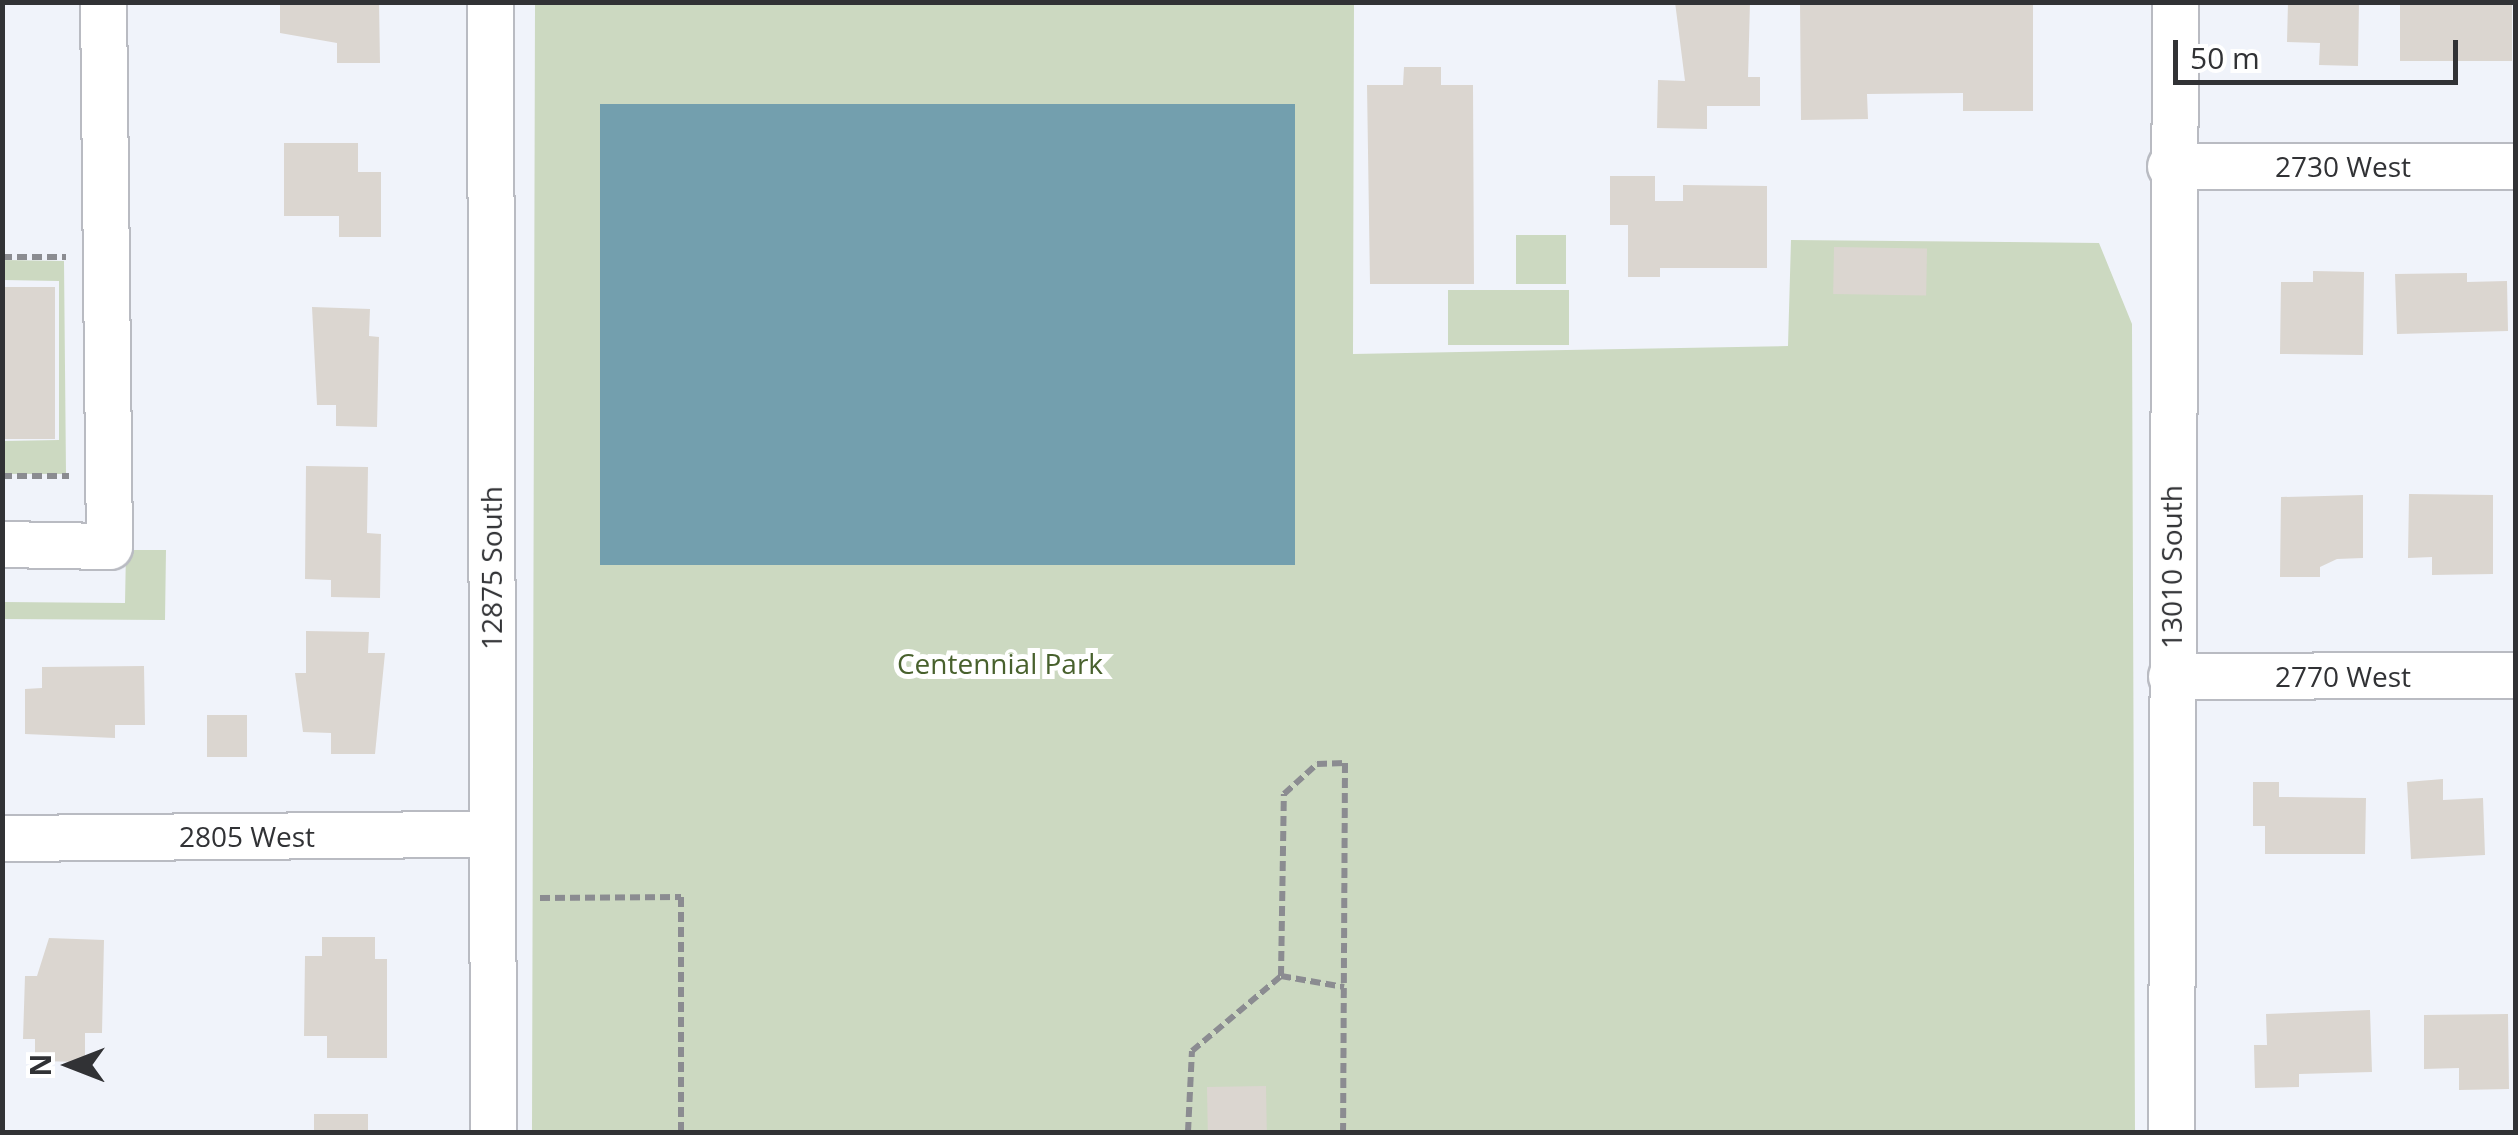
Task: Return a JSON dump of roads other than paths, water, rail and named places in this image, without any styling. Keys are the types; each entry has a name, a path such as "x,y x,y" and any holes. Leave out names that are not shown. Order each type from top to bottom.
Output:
{"street":[{"path":"2,544 109,546 103,2"},
{"name":"12875 South","path":"490,2 492,1132"},
{"name":"13010 South","path":"2170,1132 2170,166 2175,2"},
{"name":"2730 West","path":"2170,166 2516,166"},
{"name":"2770 West","path":"2171,676 2516,675"},
{"name":"2805 West","path":"2,838 491,834"}],"water":[{"path":"600,104 1295,104 1295,565 600,565"}],"park label":[{"name":"Centennial Park","path":"1000,663"}]}
